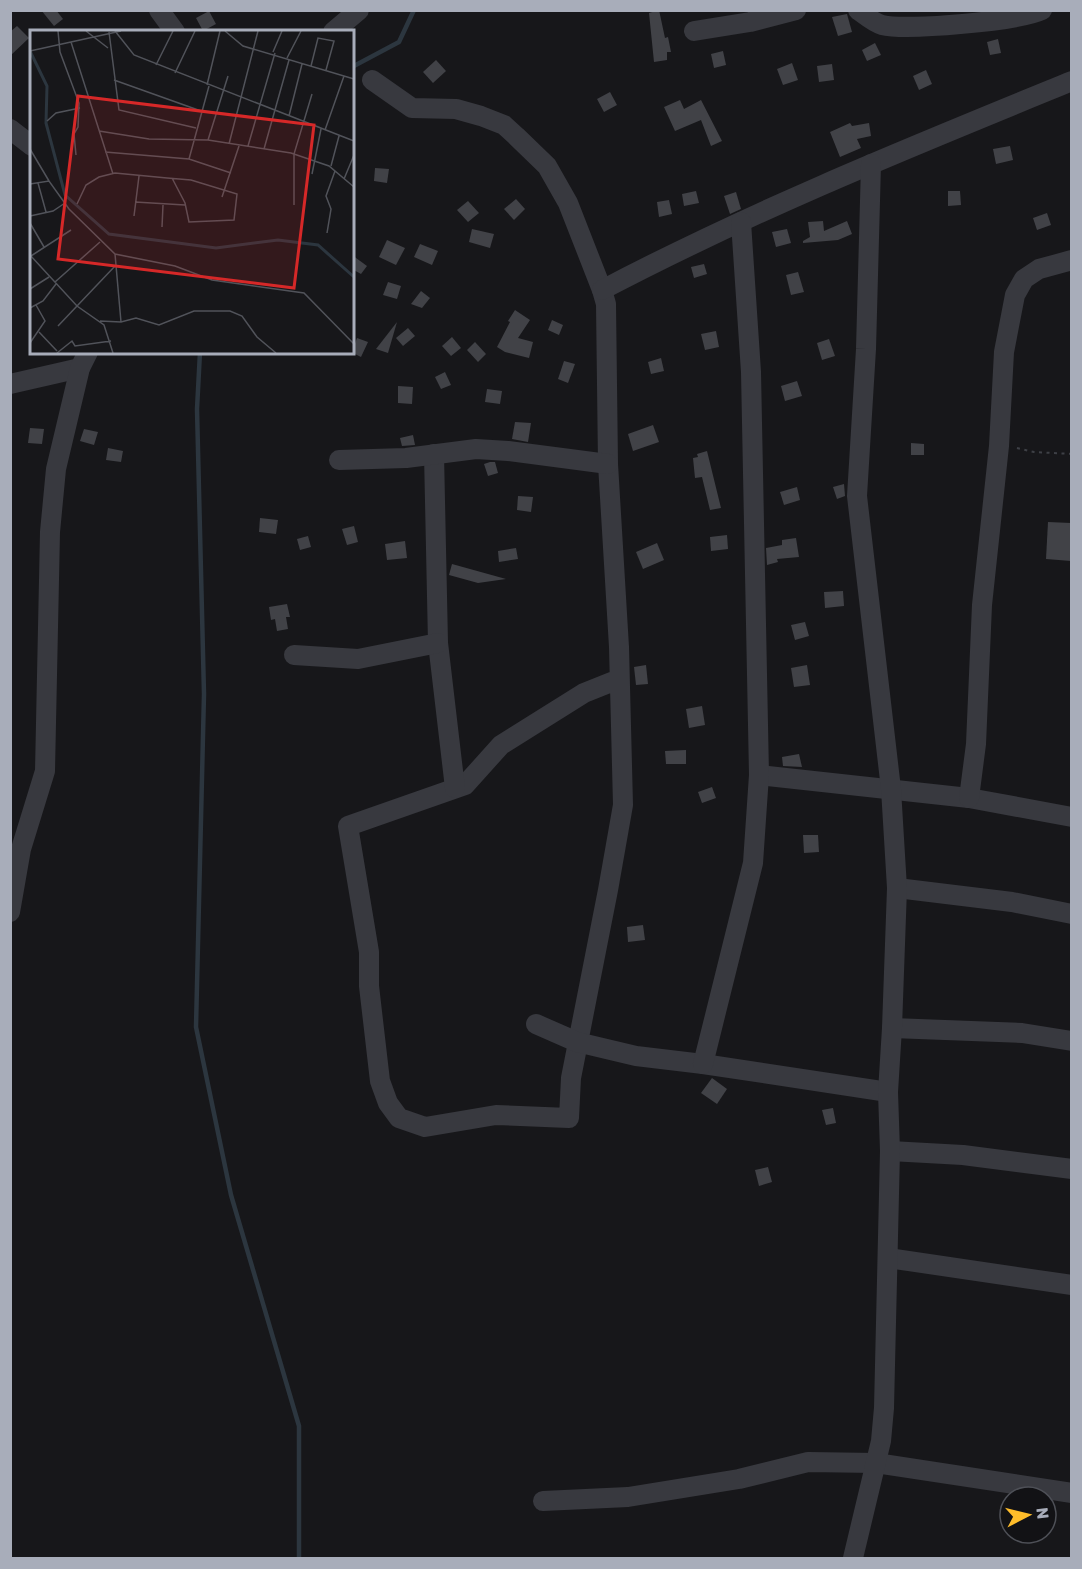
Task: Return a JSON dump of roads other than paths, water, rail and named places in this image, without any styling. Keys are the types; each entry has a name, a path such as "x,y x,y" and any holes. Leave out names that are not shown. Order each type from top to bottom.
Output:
{"street":[{"path":"159,10 174,30"},
{"path":"335,30 359,10"},
{"path":"694,31 750,22 796,10"},
{"path":"858,10 881,25 909,26 979,23 1003,14 1042,10"},
{"path":"372,80 412,108 456,110 504,125 547,166 568,203 602,290 606,304 608,464 618,623 623,805 577,1042 571,1078 569,1118 496,1115 425,1127 399,1118 388,1103 380,1081 369,986 369,952 348,826 465,785 501,745 584,693 619,679"},
{"path":"602,290 741,222 871,164 1071,81"},
{"path":"10,129 30,144"},
{"path":"854,1558 881,1441 884,1408 890,1151 888,1092 897,888 891,789 857,496 866,349 871,164"},
{"path":"703,1064 753,863 759,775 751,372 741,222"},
{"path":"969,798 976,744 982,604 999,446 1005,352 1015,295 1024,279 1039,269 1071,260"},
{"path":"10,384 84,360"},
{"path":"10,912 21,849 45,771 50,531 56,469 84,360"},
{"path":"339,460 406,458 476,449 608,464"},
{"path":"434,454 438,643 455,788"},
{"path":"294,655 358,659 438,643"},
{"path":"759,775 969,798 1071,817"},
{"path":"897,888 1012,902 1071,914"},
{"path":"536,1024 577,1042 636,1056 888,1092"},
{"path":"892,1028 1022,1032 1071,1041"},
{"path":"890,1151 963,1155 1071,1169"},
{"path":"888,1258 1071,1285"},
{"path":"543,1501 628,1497 738,1479 808,1462 876,1463 1071,1493"}],"waterway":[{"path":"354,66 399,42 414,10"},
{"path":"200,354 197,409 204,694 196,1027 231,1195 299,1426 299,1558"}]}
